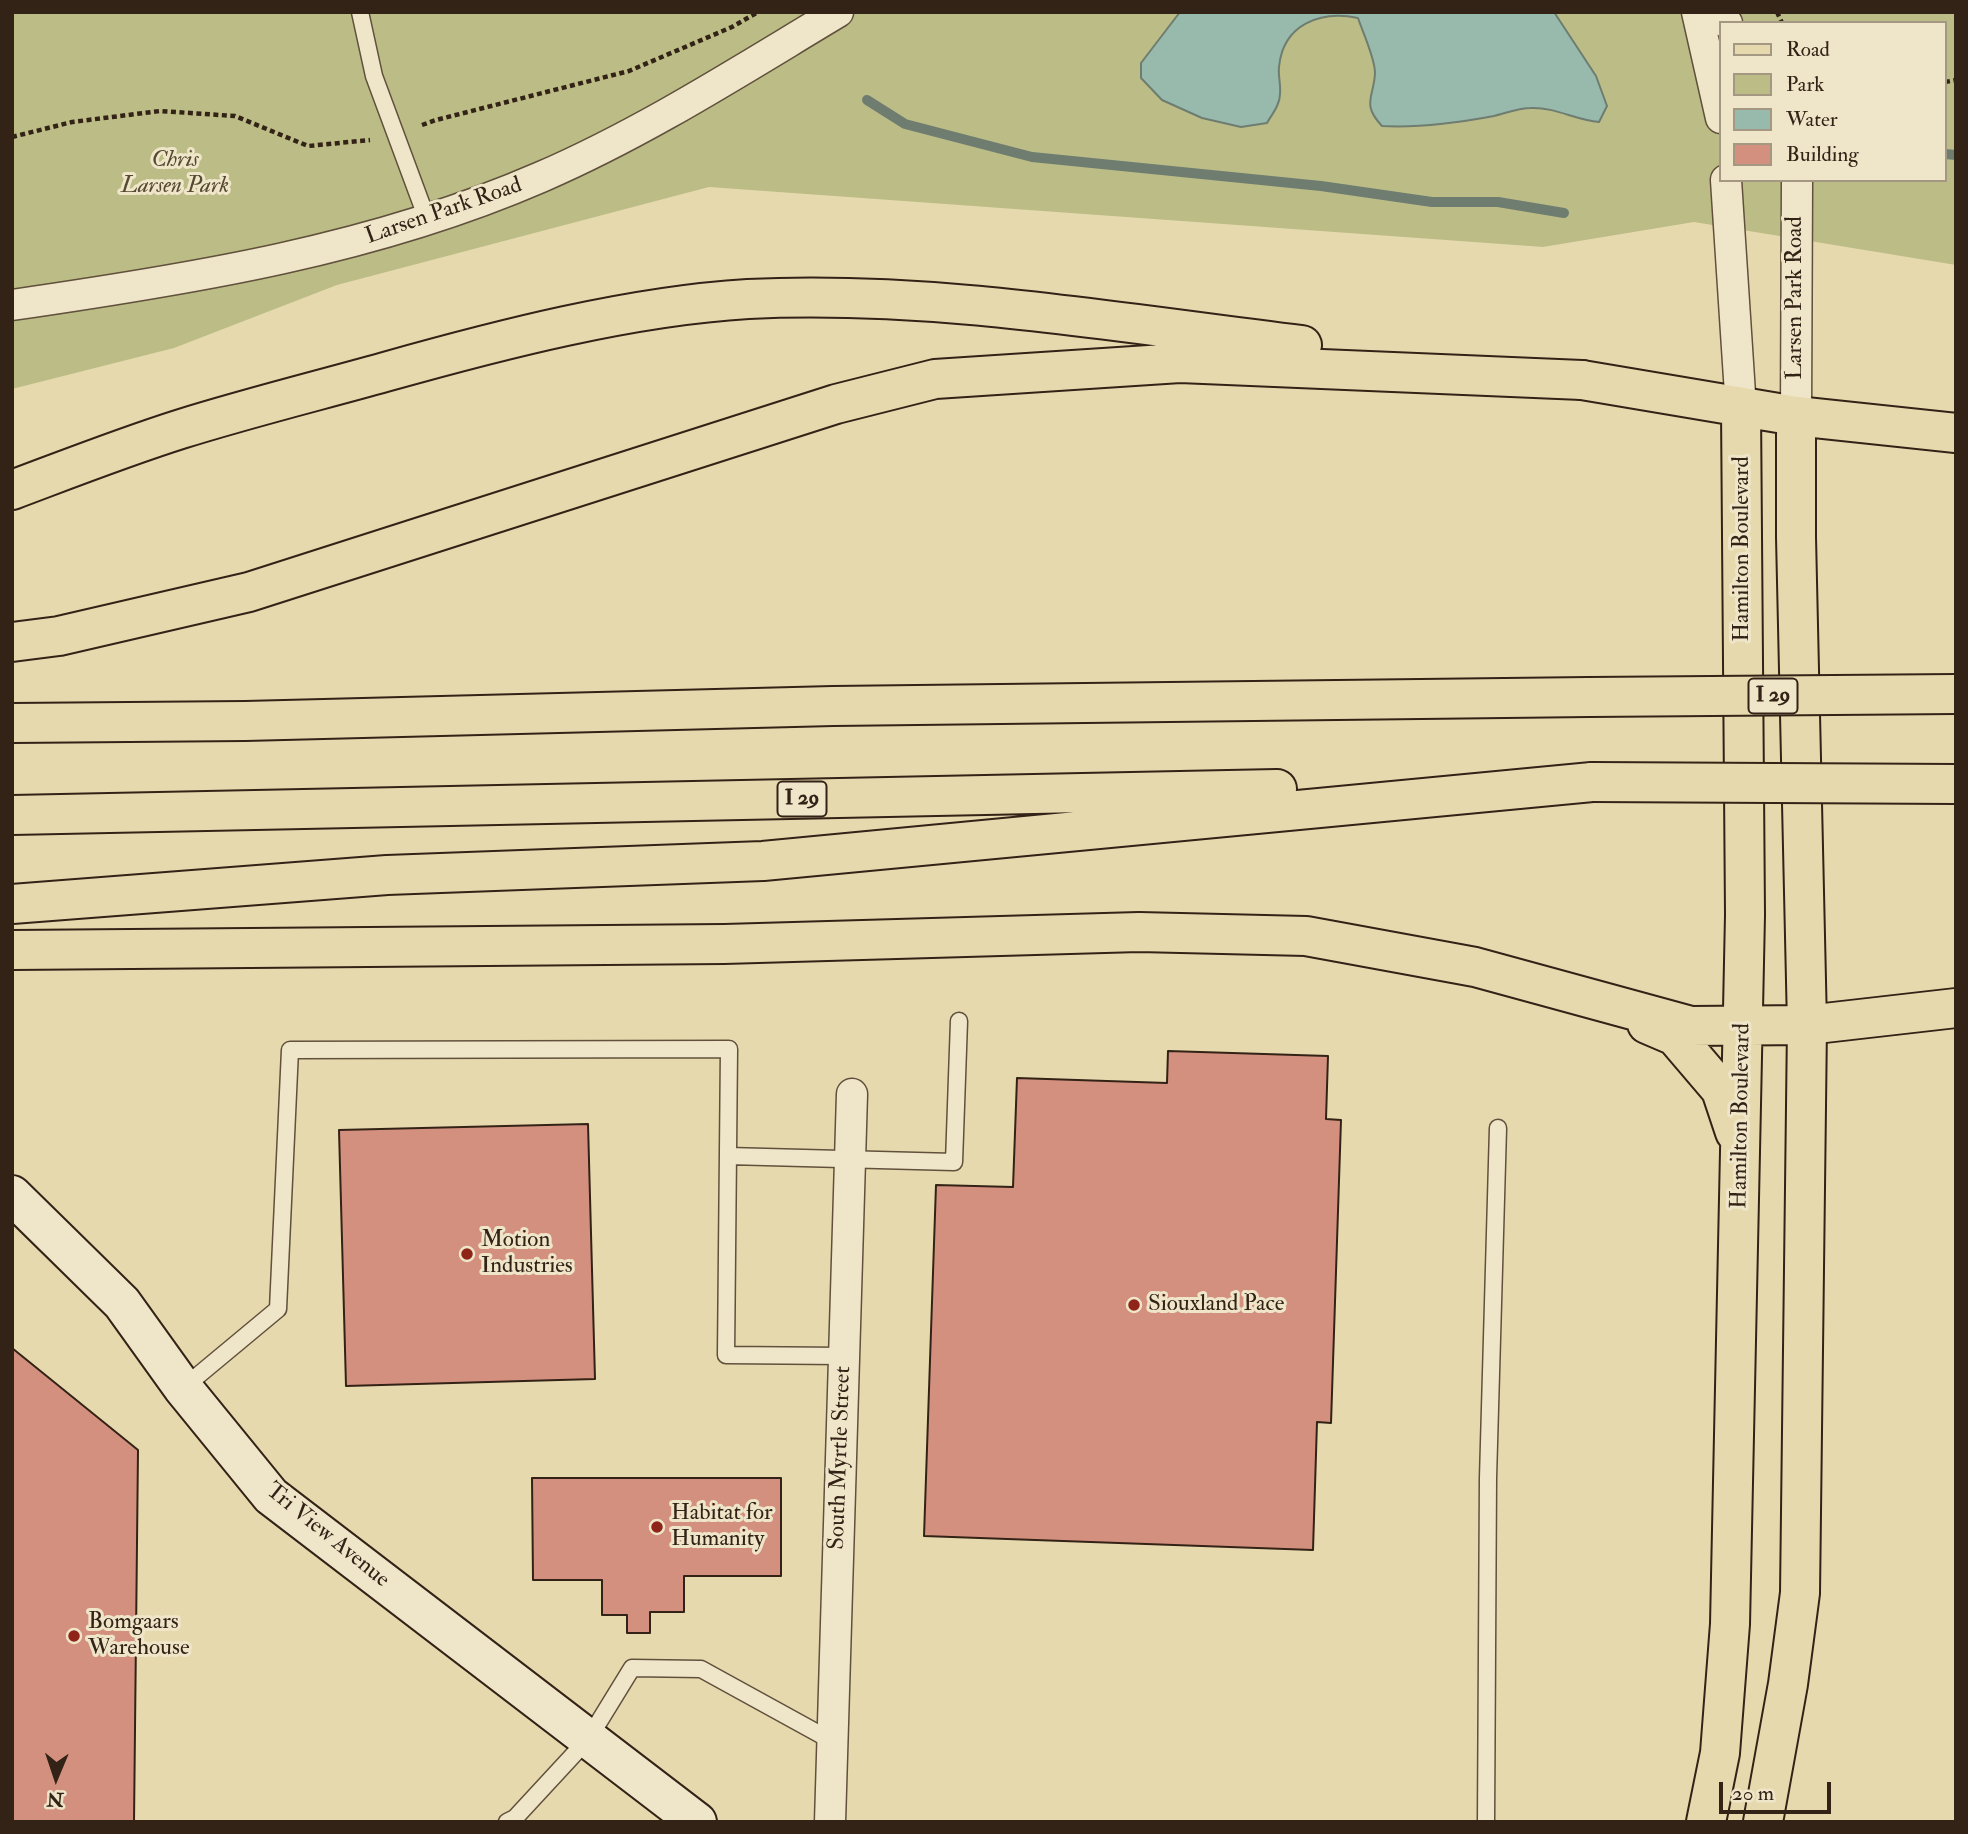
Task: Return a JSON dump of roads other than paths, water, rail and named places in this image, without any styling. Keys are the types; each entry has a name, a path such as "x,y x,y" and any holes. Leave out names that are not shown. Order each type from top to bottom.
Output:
{"main road":[{"path":"12,490 179,429 442,356 645,312 746,299 883,298 948,302 1581,380 1741,409 1956,433"},
{"path":"12,642 59,636 249,592 836,404 935,379 1180,363 1581,380"},
{"name":"Hamilton Boulevard","path":"1706,1822 1720,1753 1730,1625 1745,915 1741,409"},
{"path":"1763,1822 1788,1684 1800,1593 1807,1025 1796,537 1796,416"},
{"name":"I 29","path":"12,723 245,721 834,706 1956,694"},
{"path":"12,904 387,875 763,861 1592,782"},
{"name":"I 29","path":"12,815 1592,782 1956,784"},
{"path":"12,950 724,944 1139,932 1306,936 1475,967 1691,1026 1807,1025 1956,1008"},
{"path":"1587,998 1675,1036 1721,1090 1741,1154"}],"street":[{"name":"Larsen Park Road","path":"12,305 234,270 373,238 480,202 543,177 651,123 838,12"},
{"path":"1697,12 1720,114"},
{"path":"1726,182 1741,409"},
{"name":"Larsen Park Road","path":"1796,416 1797,182"},
{"name":"South Myrtle Street","path":"830,1822 852,1094"},
{"name":"Tri View Avenue","path":"12,1195 122,1303 183,1388 271,1496 697,1822"}],"lane":[{"path":"360,12 374,76 427,219"},
{"path":"729,1156 954,1162 958,1021"},
{"path":"183,1388 278,1309 290,1050 729,1049 726,1355 844,1356"},
{"path":"1486,1822 1488,1478 1498,1128"},
{"path":"507,1822 515,1818 589,1738 632,1668 701,1669 832,1741"}],"water":[{"path":"1180,12 1554,12 1596,76 1607,106 1599,122 1548,109 1531,108 1452,123 1382,126 1370,106 1375,73 1358,18 1331,16 1306,23 1296,30 1282,52 1279,102 1267,123 1241,127 1202,118 1162,100 1141,78 1141,63"}],"waterway":[{"path":"867,100 905,124 1032,157 1321,186 1432,202 1498,202 1564,213"},
{"path":"1947,154 1956,155"}],"place":[{"name":"Motion Industries","path":"467,1254"},
{"name":"Siouxland Pace","path":"1134,1305"},
{"name":"Habitat for Humanity","path":"657,1527"},
{"name":"Bomgaars Warehouse","path":"74,1636"}],"park label":[{"name":"Chris Larsen Park","path":"175,174"}]}
